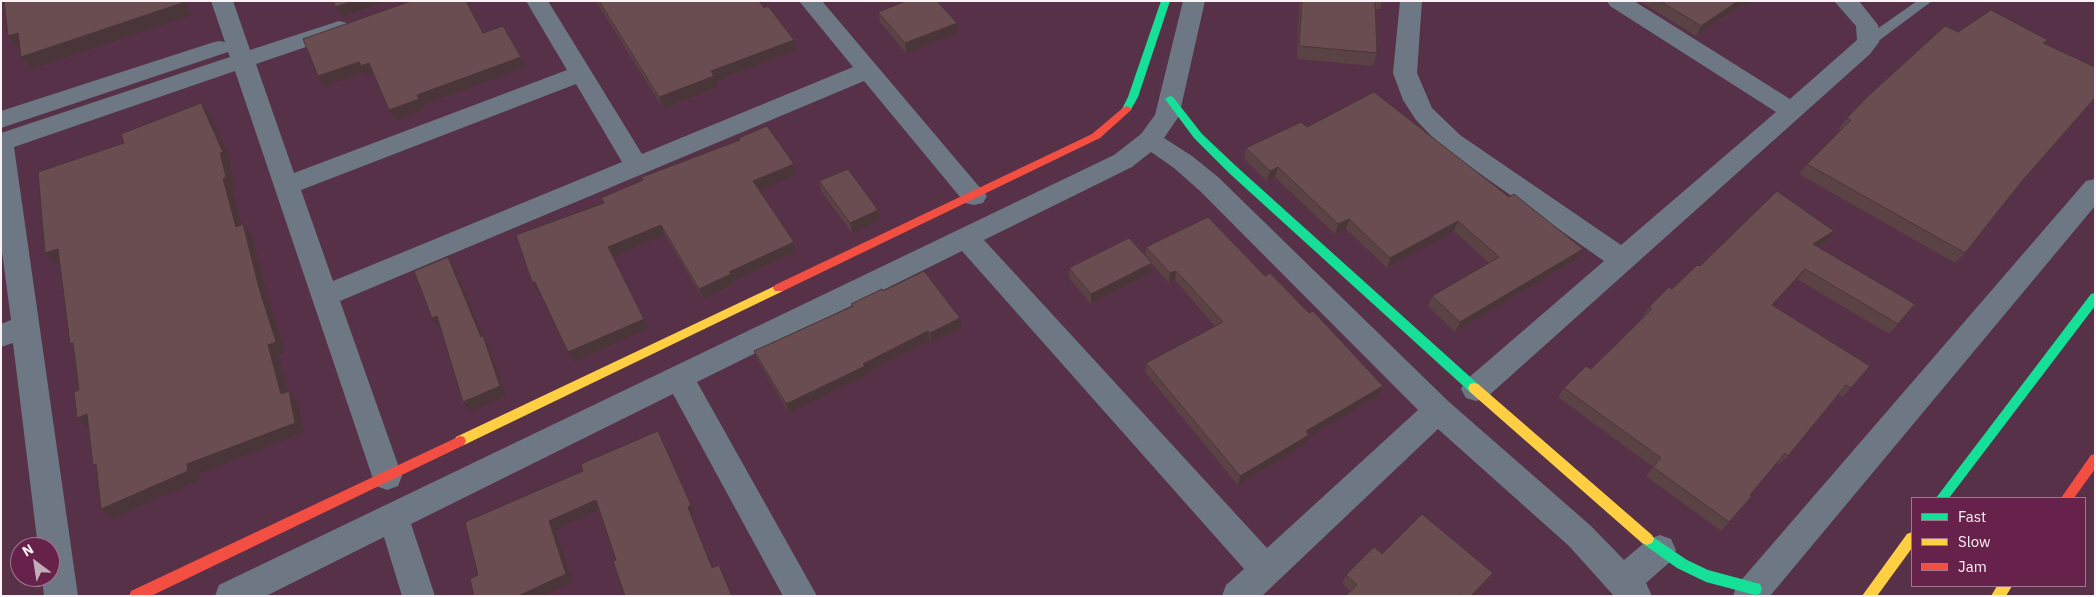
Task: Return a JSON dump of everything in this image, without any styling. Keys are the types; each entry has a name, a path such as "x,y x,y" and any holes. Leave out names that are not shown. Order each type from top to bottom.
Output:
{"street":[{"path":"222,1 387,476"},
{"path":"537,1 637,166"},
{"path":"810,1 974,196"},
{"path":"136,596 1078,146 1112,125 1125,112 1134,97 1166,1"},
{"path":"230,596 1123,161 1150,140 1167,116 1194,1"},
{"path":"1411,1 1405,73 1414,100 1424,114 1451,140 1623,260"},
{"path":"1618,1 1792,110"},
{"path":"1476,389 1868,42 1867,25 1845,1"},
{"path":"61,596 14,331 1,142 240,51 343,7"},
{"path":"1,120 240,51 362,20"},
{"path":"325,296 868,70"},
{"path":"286,186 580,74"},
{"path":"1170,99 1198,136 1312,242 1660,550 1706,576 1752,592 2095,188"},
{"path":"1150,140 1196,172 1438,410 1580,536 1630,588 1660,550"},
{"path":"966,238 1266,570"},
{"path":"1283,256 1312,242"},
{"path":"1943,497 2095,297"},
{"path":"679,377 801,596"},
{"path":"1238,596 1438,410"},
{"path":"2068,497 2095,459"},
{"path":"393,516 419,596"},
{"path":"1869,596 1911,539"}],"lane":[{"path":"1868,42 1926,1"}],"building":[{"path":"4,1 181,1 182,3 21,57 18,33 8,36"},
{"path":"334,1 353,1 335,7"},
{"path":"411,1 466,1 483,33 503,26 521,57 417,95 419,99 389,110 369,63 361,66 359,62 318,76 303,39"},
{"path":"599,1 759,1 764,8 768,6 794,40 711,71 714,76 659,97"},
{"path":"906,1 937,1 957,23 905,43 878,12"},
{"path":"1302,1 1375,1 1377,53 1299,46"},
{"path":"1660,1 1738,1 1701,26"},
{"path":"1991,10 2048,40 2043,43 2095,67 2095,98 2022,181 1965,253 1807,164 1851,120 1847,118 1865,99 1945,26 1958,32"},
{"path":"1374,92 1509,197 1514,194 1583,249 1460,322 1432,296 1499,257 1458,221 1390,258 1349,219 1338,224 1278,167 1270,171 1246,148 1301,122 1307,127"},
{"path":"201,103 223,152 220,153 226,177 223,179 236,227 243,224 259,288 276,342 268,345 281,394 289,391 295,423 187,464 188,471 101,509 96,464 93,465 87,414 77,418 74,392 79,390 73,343 70,344 58,249 45,253 38,172 124,143 121,134"},
{"path":"767,126 794,164 753,181 794,242 729,272 731,274 699,289 661,225 608,247 644,319 568,352 535,282 532,282 516,235 604,203 601,198 643,180 642,177 740,140 739,138"},
{"path":"848,169 878,210 850,223 819,181"},
{"path":"1777,191 1834,231 1813,244 1915,304 1898,324 1805,269 1772,305 1870,366 1851,388 1846,385 1788,456 1785,453 1729,522 1653,467 1661,458 1564,388 1586,366 1591,369 1652,309 1649,307 1669,287 1672,289 1697,265 1700,266"},
{"path":"1208,217 1265,276 1270,273 1309,313 1313,311 1383,386 1306,431 1309,435 1240,476 1146,363 1223,322 1176,271 1170,273 1146,247"},
{"path":"1129,238 1152,263 1091,294 1069,268"},
{"path":"448,257 481,337 483,336 500,386 463,402 437,316 432,318 414,271"},
{"path":"924,271 960,318 930,333 928,331 863,364 865,366 786,404 754,351 853,306 851,304 882,289 883,291"},
{"path":"658,431 691,505 688,507 712,568 719,565 732,596 625,596 613,561 616,560 596,500 549,521 566,574 518,596 474,596 470,579 478,575 465,522 583,471 581,464"},
{"path":"1422,514 1493,573 1471,596 1345,596 1357,585 1346,575 1374,547 1382,554"}],"traffic: fast":[{"path":"1127,109 1133,97 1166,1"},
{"path":"1170,99 1198,136 1233,170 1474,388"},
{"path":"1943,497 2095,297"},
{"path":"1647,539 1682,564 1706,576 1755,589"}],"traffic: slow":[{"path":"460,441 779,288"},
{"path":"1474,388 1647,539"},
{"path":"1869,596 1911,539"},
{"path":"1998,596 2004,587"}],"traffic: jam":[{"path":"779,288 1096,136 1127,109"},
{"path":"136,596 460,441"},
{"path":"2068,497 2095,459"}]}
